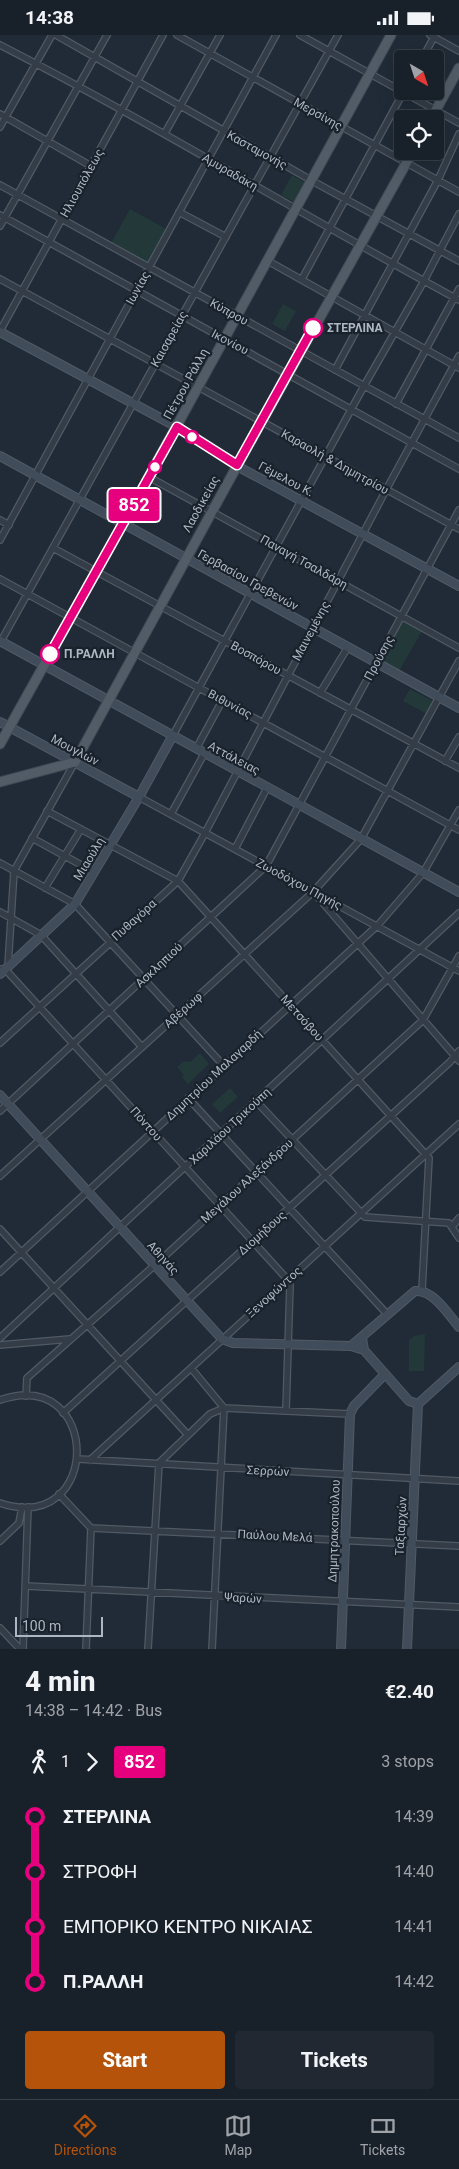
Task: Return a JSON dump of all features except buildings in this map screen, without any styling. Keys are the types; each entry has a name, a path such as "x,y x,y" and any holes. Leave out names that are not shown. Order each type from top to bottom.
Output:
{"main road":[{"name":"Πέτρου Ράλλη","path":"0,744 177,427 392,35"},
{"path":"436,110 459,68"},
{"name":"Λαοδικείας","path":"75,762 237,465 408,160"},
{"name":"Γέμελου Κ.","path":"0,331 177,427 237,465 459,586"},
{"name":"Γερβασίου Γρεβενών","path":"0,456 459,708"},
{"name":"Αττάλειας","path":"0,642 459,893"},
{"name":"Μουγλών","path":"0,722 139,797"},
{"name":"Μιαούλη","path":"3,970 75,904 139,797 172,737"},
{"path":"0,782 75,762"},
{"name":"Αθηνάς","path":"0,1095 222,1339"},
{"path":"351,1347 410,1294 422,1290 430,1294 457,1321"},
{"path":"362,1337 364,1350 409,1401 418,1404 459,1367"},
{"path":"222,1339 233,1343 351,1347 364,1350"},
{"path":"350,1414 354,1407 386,1374"},
{"name":"Ταξιαρχών","path":"407,1649 418,1404"},
{"name":"Δημητρακοπούλου","path":"341,1649 350,1414"}],"street":[{"path":"0,127 3,115 52,35"},
{"name":"Κασταμονής","path":"56,35 312,181 459,261"},
{"path":"0,226 2,217 18,195 107,35"},
{"name":"Ηλιουπόλεως","path":"0,331 163,35"},
{"name":"Μερσίνης","path":"176,35 459,192"},
{"path":"165,133 220,35"},
{"name":"Ιωνίας","path":"0,540 276,35"},
{"path":"300,35 394,87"},
{"name":"Καισαρείας","path":"0,642 338,35"},
{"path":"426,50 433,36 459,51"},
{"name":"Αμυραδάκη","path":"0,45 165,133 296,210 457,298"},
{"path":"302,279 399,100"},
{"path":"418,100 436,110"},
{"path":"3,115 91,166"},
{"path":"444,115 459,123"},
{"path":"335,369 438,180 459,134"},
{"name":"Κύπρου","path":"0,185 459,437"},
{"path":"179,212 226,237"},
{"path":"172,737 351,409 424,281 459,214"},
{"name":"Ικονίου","path":"2,217 459,469"},
{"path":"268,261 396,331 456,367"},
{"name":"Καραολή & Δημητρίου","path":"0,279 459,529"},
{"path":"396,403 457,298 459,289"},
{"name":"Μαινεμένης","path":"237,772 424,419 456,367 459,355"},
{"name":"Παναγή Τσαλδάρη","path":"149,477 459,648"},
{"name":"Προύσης","path":"300,806 459,510"},
{"path":"0,520 8,525"},
{"name":"Βοσπόρου","path":"53,548 459,768"},
{"name":"Βιθυνίας","path":"0,579 459,830"},
{"path":"320,693 348,647"},
{"name":"Αβέρωφ","path":"0,1176 313,892 361,839 459,661"},
{"path":"196,749 222,701"},
{"path":"445,761 459,737"},
{"path":"171,815 204,754"},
{"name":"Λαοδικείας","path":"14,871 75,762"},
{"name":"Πυθαγόρα","path":"0,1043 178,881 237,772"},
{"path":"235,849 267,788"},
{"name":"Ζωοδόχου Πηγής","path":"139,797 313,892 378,925 459,971"},
{"name":"Ασκληπιού","path":"0,1111 266,866 300,806"},
{"name":"Δημητρίου Μαλαγαρδή","path":"0,1272 378,925 423,873 459,810"},
{"name":"Μετσόβου","path":"47,811 178,881 426,1154"},
{"path":"46,888 81,829"},
{"path":"32,838 94,872"},
{"path":"0,863 75,904 224,1065"},
{"path":"3,970 11,918 14,871"},
{"path":"313,892 423,1019 458,1056"},
{"path":"0,912 41,935 142,1047"},
{"name":"Χαριλάου Τρικούπη","path":"0,1338 459,913"},
{"name":"Μεγάλου Αλεξάνδρου","path":"26,1396 27,1378 155,1265 423,1019 459,956"},
{"name":"Πόντου","path":"3,970 40,1006 287,1279"},
{"name":"Διομήδους","path":"63,1413 458,1056"},
{"path":"188,1098 387,1314"},
{"path":"256,1101 360,1214 365,1217 449,1223 459,1238"},
{"name":"Ξενοφώντος","path":"90,1461 287,1279 459,1124"},
{"path":"422,1290 429,1158 426,1154"},
{"path":"452,1227 459,1218"},
{"path":"0,1229 188,1435"},
{"path":"286,1410 290,1285 287,1279"},
{"path":"0,1345 70,1339"},
{"path":"191,1368 224,1408 212,1649"},
{"path":"0,1400 26,1396 50,1403 63,1413 75,1431 78,1447 78,1459 70,1480 59,1494 45,1503 25,1507 0,1503"},
{"path":"148,1649 158,1465 210,1414 224,1408 350,1414"},
{"name":"Σερρών","path":"78,1459 459,1481"},
{"path":"59,1494 91,1528 86,1649"},
{"path":"21,1649 26,1586 25,1507"},
{"path":"0,1541 24,1521"},
{"name":"Παύλου Μελά","path":"91,1528 459,1546"},
{"name":"Ψαρών","path":"26,1586 89,1588 214,1597 459,1607"},
{"path":"0,1628 21,1649"}],"green space":[{"path":"292,175 304,182 294,202 281,195"},
{"path":"130,209 166,229 148,263 111,243"},
{"path":"283,304 296,311 285,331 272,324"},
{"path":"402,620 422,631 398,673 379,661"},
{"path":"410,689 433,701 427,714 403,701"},
{"path":"200,1053 209,1064 188,1084 182,1077 184,1075 177,1067 184,1061 190,1062"},
{"path":"230,1088 238,1097 220,1113 212,1104"},
{"path":"425,1334 424,1371 409,1371 409,1340 414,1336"}],"bus line":[{"name":"852","path":"50,654 177,427 237,465 313,328"}],"place":[{"name":"ΣΤΕΡΛΙΝΑ","path":"313,328"},
{"name":"Π.ΡΑΛΛΗ","path":"50,654"}]}
